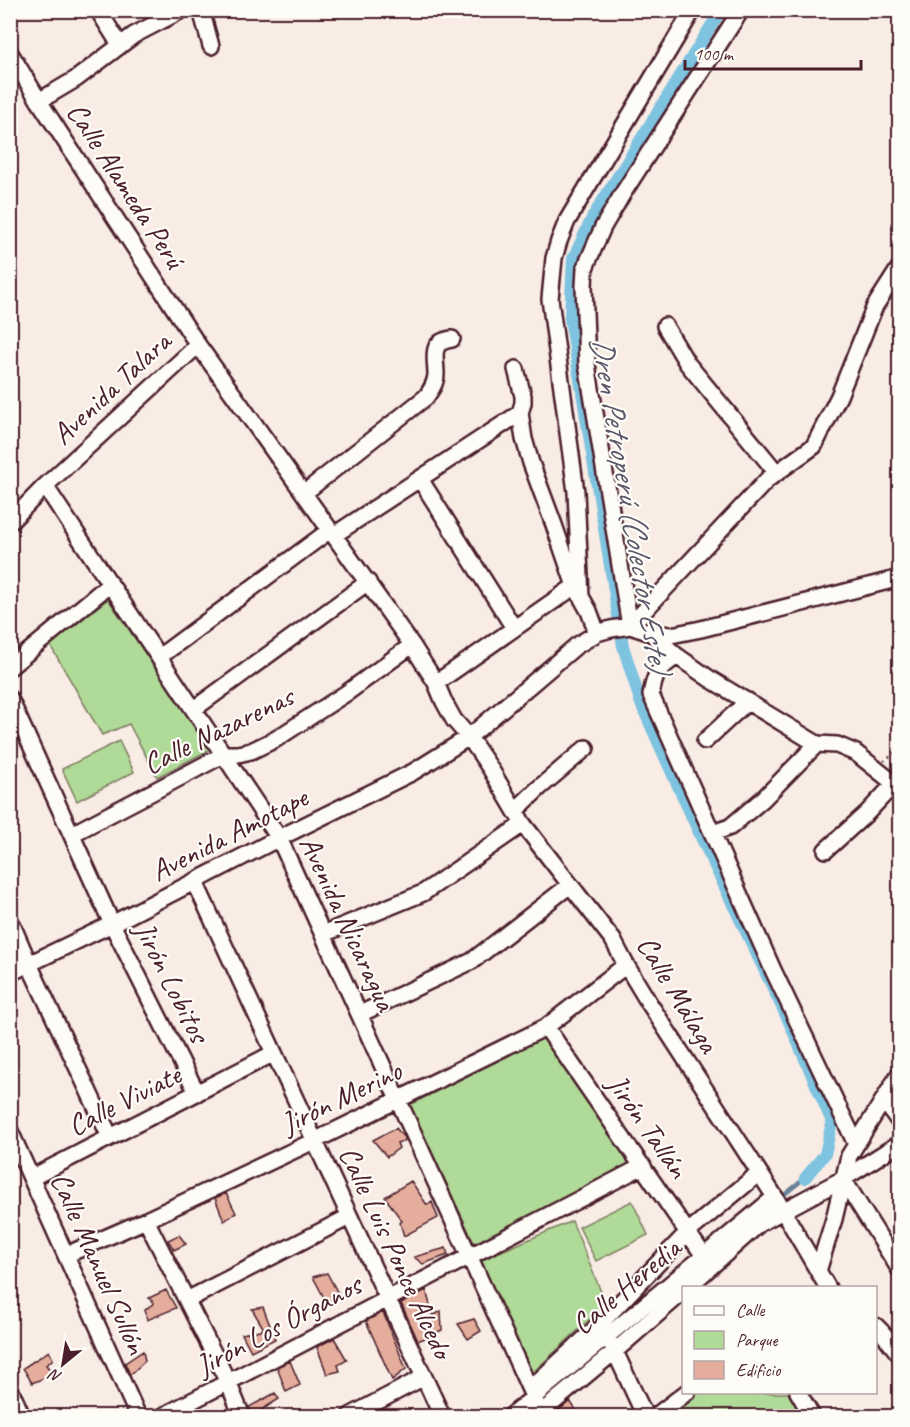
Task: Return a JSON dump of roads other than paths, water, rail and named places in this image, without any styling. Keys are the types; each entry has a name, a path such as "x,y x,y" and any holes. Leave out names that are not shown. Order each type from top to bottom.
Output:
{"street":[{"path":"98,10 120,45"},
{"path":"39,101 76,79 134,35 182,10"},
{"path":"201,10 211,46"},
{"path":"578,591 576,492 550,299 554,258 567,221 693,10"},
{"path":"630,626 587,364 585,268 603,227 623,193 741,10"},
{"name":"Calle Alameda Perú","path":"10,53 198,345 332,533"},
{"path":"630,626 768,479 814,446 839,396 875,306 900,267"},
{"path":"665,326 687,363 777,473"},
{"path":"304,493 426,397 433,388 436,375 434,352 444,340 452,339"},
{"name":"Avenida Talara","path":"10,522 45,486 198,345"},
{"path":"516,369 523,396 520,413 524,439 531,463 578,591 597,633 630,626 651,633 671,635 900,578"},
{"path":"159,657 332,533 420,479 520,413"},
{"path":"420,479 514,627"},
{"name":"Avenida Nicaragua","path":"45,486 279,838 540,1415"},
{"name":"Calle Málaga","path":"332,533 412,645 436,683 454,720 469,737 520,817 613,939 649,1003 779,1203 826,1286"},
{"path":"194,709 368,582"},
{"path":"10,667 110,584"},
{"path":"436,683 514,627 578,591"},
{"path":"702,629 689,637 679,657 663,665 654,677 651,695 773,970 856,1144"},
{"name":"Avenida Amotape","path":"10,973 413,772 469,737 576,646 597,633"},
{"path":"651,633 710,679 817,744 837,745 856,753 897,786 826,850"},
{"name":"Calle Nazarenas","path":"72,834 225,754 251,752 276,739 348,692 412,645"},
{"name":"Jirón Lobitos","path":"10,699 112,924 197,1093"},
{"path":"705,741 748,701"},
{"path":"713,833 730,827 763,799 817,744"},
{"path":"323,934 423,893 520,817 539,788 586,748"},
{"name":"Calle Luis Ponce Alcedo","path":"195,882 442,1416"},
{"path":"360,1014 472,960 570,885"},
{"path":"10,920 110,1137"},
{"name":"Jirón Merino","path":"66,1255 314,1141 546,1027 626,965"},
{"name":"Jirón Tallán","path":"546,1027 704,1256"},
{"name":"Calle Viviate","path":"31,1178 274,1053"},
{"path":"818,1271 834,1219 849,1156 900,1073"},
{"path":"884,1100 900,1123"},
{"name":"Calle Manuel Sullón","path":"10,1131 138,1416"},
{"path":"688,1286 760,1223 779,1203 843,1179 900,1143"},
{"name":"Jirón Los Órganos","path":"163,1416 643,1166"},
{"path":"531,1394 688,1232 759,1173"},
{"path":"843,1179 900,1270"},
{"name":"Calle Heredia","path":"511,1416 531,1394 608,1336 704,1256 779,1203"},
{"path":"187,1300 350,1217"},
{"path":"146,1220 228,1382 242,1416"},
{"path":"540,1415 682,1293"},
{"path":"877,1327 900,1355"},
{"path":"608,1336 645,1416"},
{"path":"350,1416 424,1377"},
{"path":"10,1389 22,1416"},
{"path":"656,1416 684,1394"},
{"path":"799,1394 812,1416"}],"waterway":[{"name":"Dren Petroperú (Colector Este)","path":"721,10 592,218 573,259 570,318 623,646 641,704 789,1022 832,1122 825,1154 805,1178"},
{"path":"779,1199 805,1178"}]}
